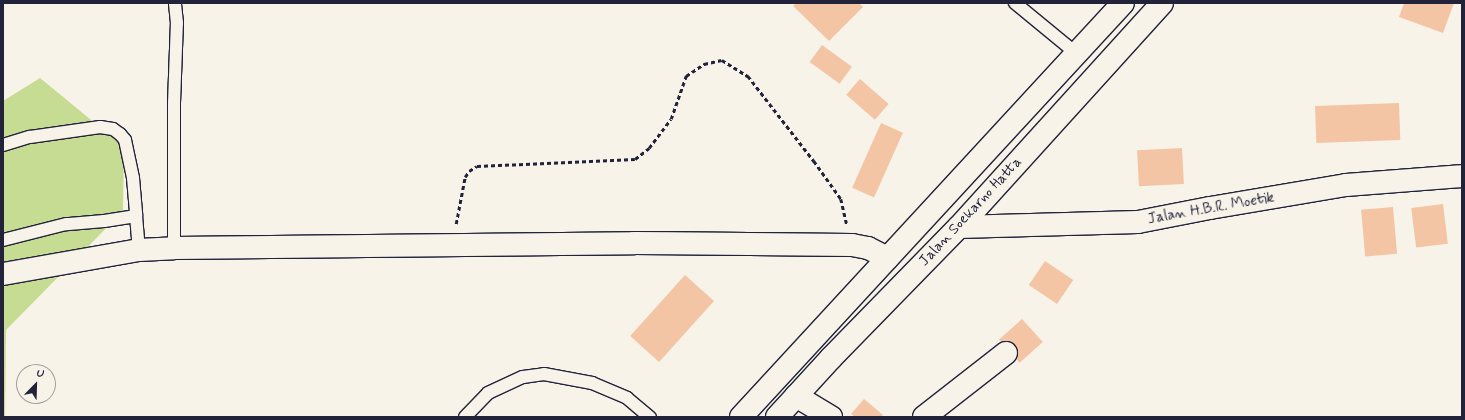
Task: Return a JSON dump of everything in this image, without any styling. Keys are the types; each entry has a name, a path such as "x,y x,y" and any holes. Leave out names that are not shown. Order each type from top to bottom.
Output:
{"main road":[{"name":"Jalan Soekarno Hatta","path":"741,417 1123,3"},
{"name":"Jalan Soekarno Hatta","path":"777,417 959,227 1162,3"},
{"name":"Jalan H.B.R. Moetik","path":"959,227 1138,222 1346,185 1462,176"},
{"path":"3,274 139,250 174,248 634,243 852,245 868,248 888,258"},
{"path":"924,417 1006,353"},
{"path":"796,396 831,417"}],"lane":[{"path":"174,248 174,103 177,23 175,3"},
{"path":"1015,3 1077,54"},
{"path":"3,145 30,137 100,127 113,129 120,134 125,140 133,178 139,250"},
{"path":"3,240 66,224 104,221 136,216"},
{"path":"464,417 488,392 523,377 544,374 592,383 627,398 650,417"}],"path":[{"path":"452,246 465,177 469,171 477,166 635,159 649,148 671,119 686,76 704,64 722,60 748,76 814,161 841,199 852,245"}],"green space":[{"path":"40,78 124,147 123,211 6,330 5,417 3,417 3,101"}],"building":[{"path":"796,3 859,3 863,7 829,41 793,6"},
{"path":"1404,3 1454,3 1443,33 1399,17"},
{"path":"822,45 852,67 840,84 810,62"},
{"path":"860,79 889,104 875,120 846,95"},
{"path":"1399,103 1400,140 1316,143 1315,106"},
{"path":"881,123 903,133 874,198 852,188"},
{"path":"1182,148 1184,184 1139,186 1137,150"},
{"path":"1443,204 1448,244 1416,248 1411,208"},
{"path":"1393,207 1397,254 1365,257 1361,210"},
{"path":"1045,261 1073,280 1057,304 1029,285"},
{"path":"685,275 714,301 659,362 630,336"},
{"path":"1022,319 1043,342 1020,363 999,340"},
{"path":"864,399 883,415 881,417 855,417 851,414"}]}
